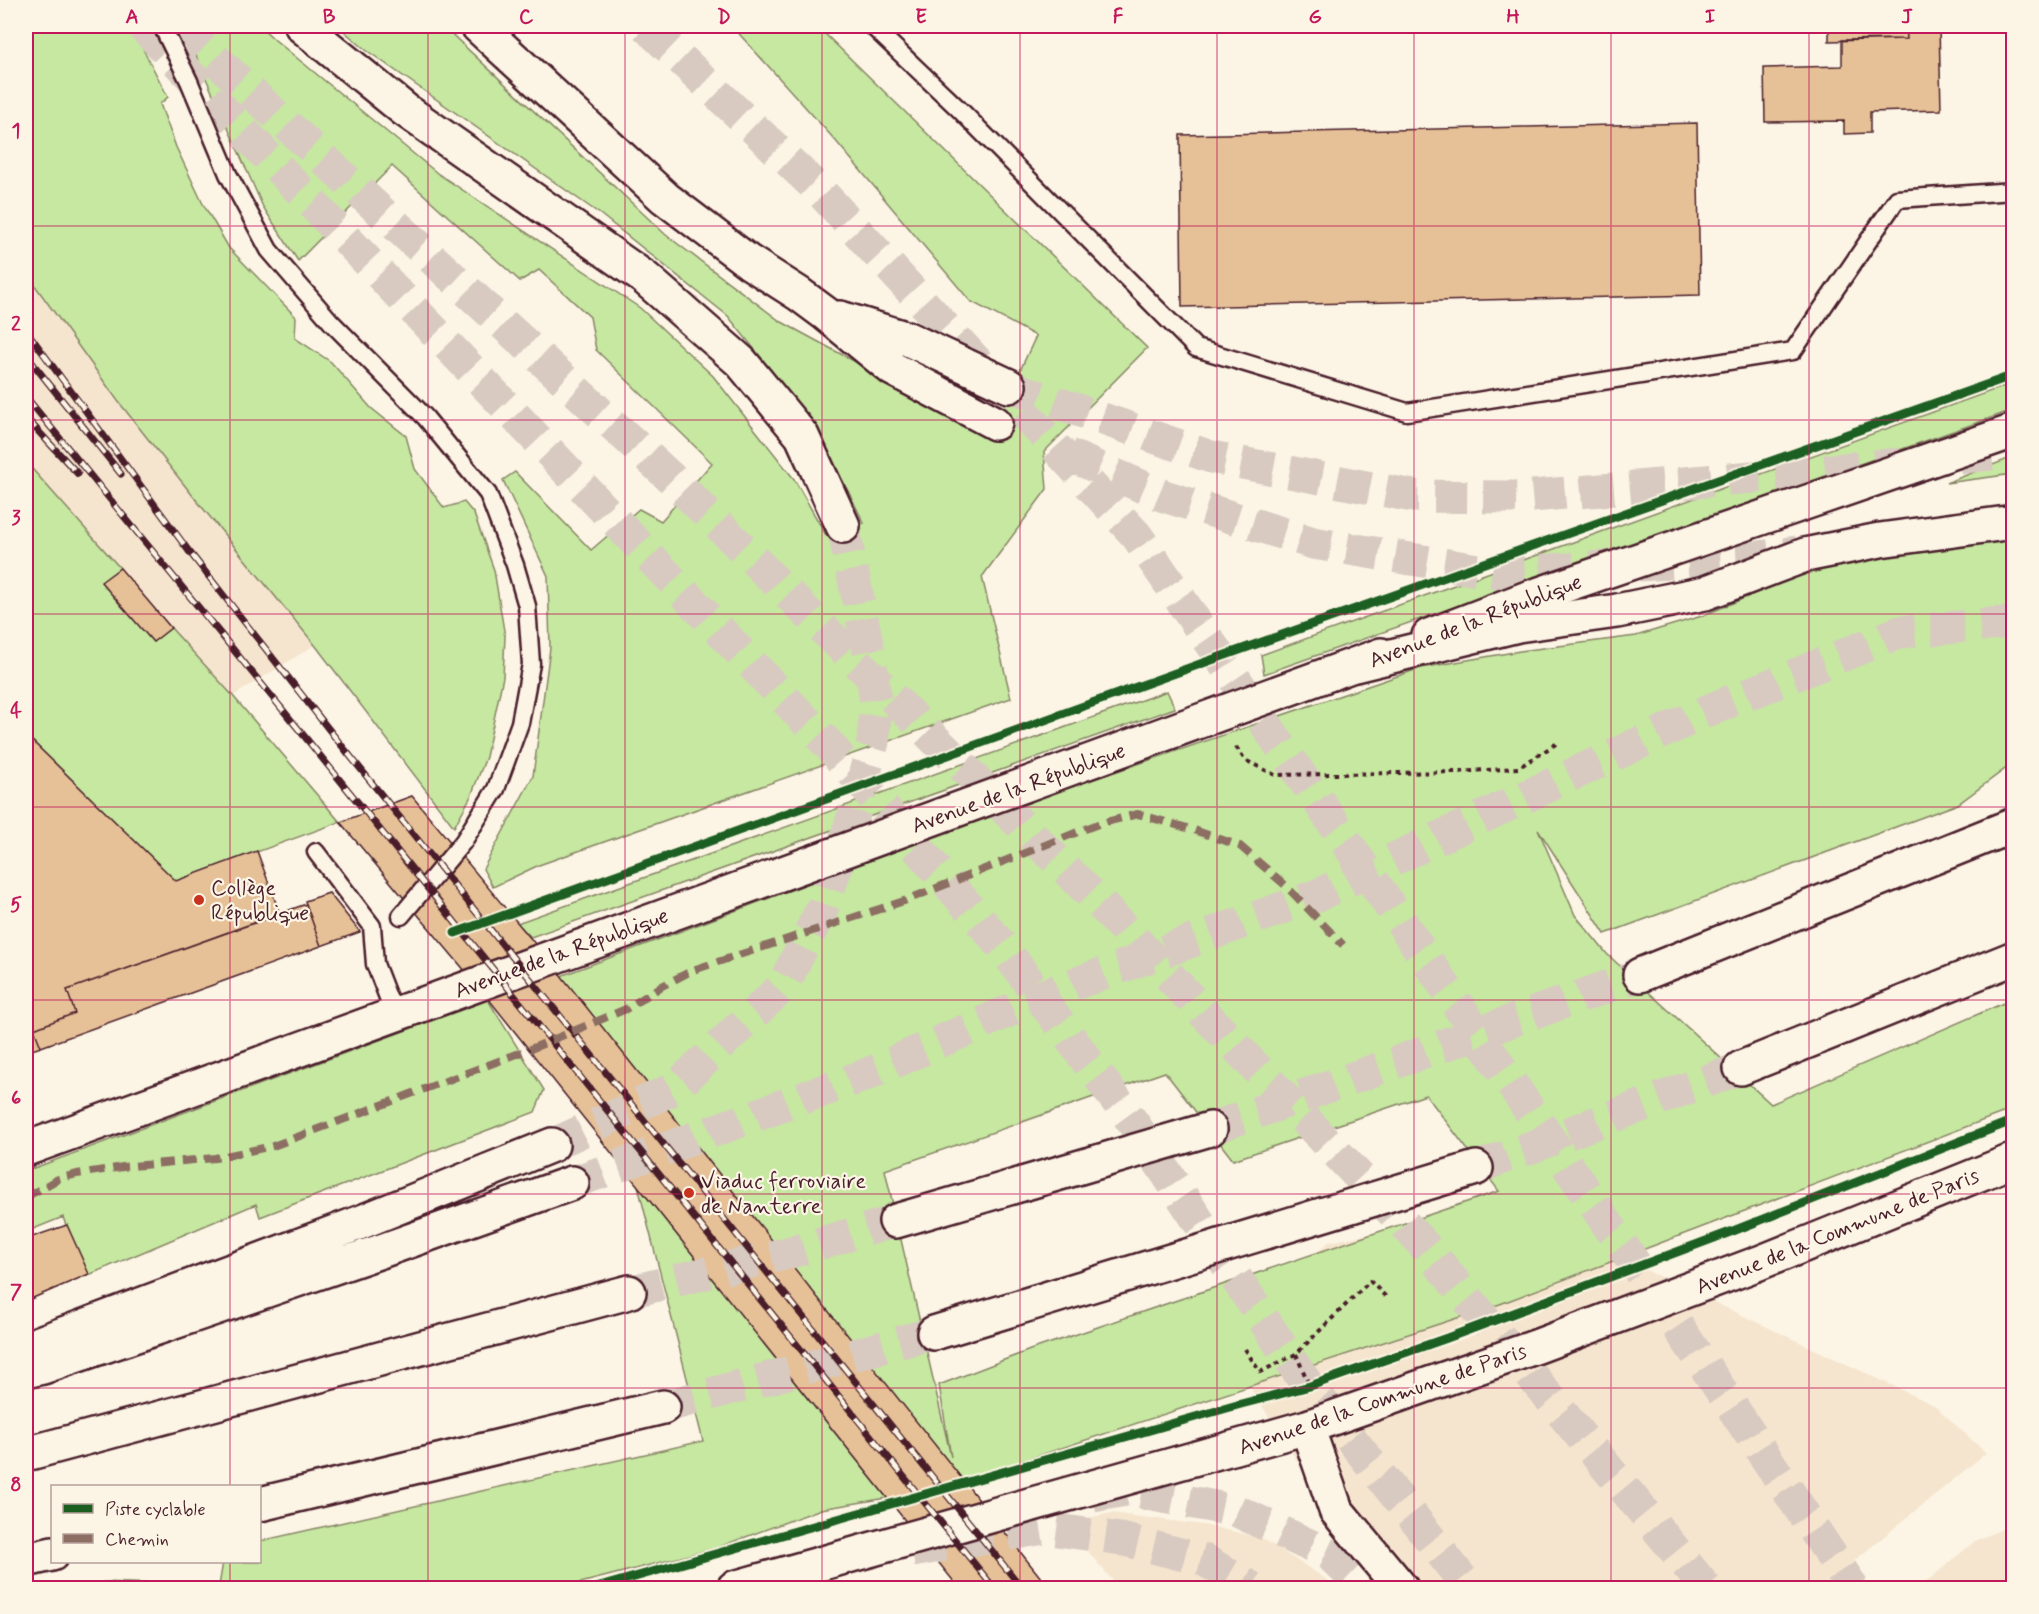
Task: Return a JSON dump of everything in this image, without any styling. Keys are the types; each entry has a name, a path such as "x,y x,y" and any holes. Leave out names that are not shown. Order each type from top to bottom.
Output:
{"main road":[{"path":"302,26 405,110 645,278 741,362 802,436 843,526"},
{"path":"478,26 665,198 749,262 826,314 893,369 995,423"},
{"path":"826,314 908,339 1009,386"},
{"name":"Avenue de la République","path":"26,1149 394,1013 1219,715 1528,598 2013,431"},
{"path":"1355,665 1518,625 1617,611 1706,593 1805,555 1880,540 2013,522"},
{"path":"1640,975 2013,825"},
{"path":"1741,1068 2013,958"},
{"path":"896,1221 1210,1129"},
{"path":"26,1348 359,1223 552,1145"},
{"name":"Avenue de la Commune de Paris","path":"734,1588 1307,1426 1549,1342 1759,1263 2013,1160"},
{"path":"934,1333 1476,1168"},
{"path":"26,1371 370,1255 572,1182"},
{"path":"26,1454 629,1292"},
{"path":"261,1504 663,1407"},
{"path":"1307,1426 1336,1510 1401,1588"},
{"path":"26,1560 51,1554"}],"lane":[{"path":"162,26 189,81 228,174 268,250 332,323 425,417 488,494 515,564 527,606 531,664 529,676 520,723 496,789 463,842 401,916"},
{"path":"872,26 962,112 1196,348 1407,412 1793,351 1897,199 2013,191"},
{"path":"316,852 372,926 375,964 394,1013"}],"path":[{"path":"1219,715 1245,760 1275,776 1456,772 1518,768 1559,742"},
{"path":"1245,1349 1260,1372 1296,1354 1370,1281 1386,1297"},
{"path":"1298,1389 1320,1383"}],"shaded area":[{"path":"26,273 118,401 315,645 233,696 171,628 153,642 101,582 119,567 26,462"},
{"path":"1509,1206 1934,1405 1986,1453 1821,1588 1417,1588 1303,1470 1218,1337 1329,1242"},
{"path":"1111,1513 1204,1525 1262,1538 1326,1579 1334,1588 1119,1588 1064,1523"},
{"path":"2013,1524 2013,1588 1919,1588 1975,1541"}],"green space":[{"path":"26,26 131,26 168,97 160,104 176,147 203,204 229,248 296,317 295,338 331,362 371,408 406,436 415,469 444,508 464,502 474,514 494,570 505,637 503,677 486,757 471,796 454,827 315,645 118,401 26,273"},
{"path":"187,26 260,26 437,173 640,308 713,376 794,479 826,535 864,523 815,425 728,316 600,214 366,50 338,26 443,26 666,235 780,321 990,435 1036,336 970,301 835,140 732,26 817,26 1147,348 1044,452 1047,489 982,577 1011,698 539,865 493,887 483,869 533,776 550,648 548,576 503,480 515,472 591,550 639,509 661,521 712,463 596,350 590,317 539,270 520,281 392,166 298,261 263,207 197,58"},
{"path":"2013,383 2013,410 1264,674 1261,655"},
{"path":"2013,457 2013,474 1946,483"},
{"path":"26,462 120,568 102,582 153,642 171,628 233,696 340,822 176,881 26,735"},
{"path":"2013,536 2013,763 1958,804 1605,934 1538,829 1575,915 1607,954 1771,1104 2013,999 2013,1109 1500,1304 964,1480 954,1472 558,977 1026,802 1421,668 1520,651 1636,636 1702,616 1851,553","holes":["1165,1072 1233,1160 1426,1095 1499,1191 1030,1350 939,1385 951,1457 885,1170"]},
{"path":"1167,691 1175,708 531,937 517,923"},
{"path":"488,1000 544,1090 535,1112 260,1217 256,1204 84,1277 63,1217 26,1232 26,1171"},
{"path":"638,1186 887,1498 821,1509 716,1548 561,1588 105,1588 104,1582 219,1586 223,1563 261,1563 261,1541 703,1441"}],"building":[{"path":"1829,26 1906,26 1907,39 1829,41"},
{"path":"1906,26 1939,26 1941,110 1870,112 1870,133 1844,134 1844,121 1765,122 1764,68 1842,66 1842,40 1907,39"},
{"path":"1697,123 1700,295 1182,307 1180,135"},
{"path":"120,568 171,628 153,642 101,582"},
{"name":"Collège République","path":"26,735 176,881 257,851 280,914 67,990 75,1013 34,1029 41,1047 26,1052"},
{"name":"Viaduc ferroviaire de Nanterre","path":"412,796 556,969 1049,1588 959,1588 487,997 340,822"},
{"path":"329,893 360,932 321,946 305,901"},
{"path":"306,904 321,946 41,1047 34,1029 75,1013 67,990"},
{"path":"67,1225 89,1274 26,1301 26,1239"}],"tunnel":[{"path":"143,26 828,744 1002,946 1134,1124 1299,1373 1469,1588"},
{"path":"179,26 672,479 1095,898 1422,1243 1706,1588"},
{"path":"646,26 819,190 1137,536 1706,1368 1853,1588"},
{"path":"1009,386 1211,457 1413,496 1521,497 1901,464"},
{"path":"1959,458 2014,451"},
{"path":"1069,455 1164,496 1313,543 1496,573 1744,559 1797,552"},
{"path":"552,1145 675,1088 782,987 822,909 855,811 873,742 876,703 870,658 843,526"},
{"path":"572,1183 863,1076 1047,994 1318,895 1707,711 1900,632 2014,622"},
{"path":"1210,1129 1640,975"},
{"path":"1476,1168 1741,1068"},
{"path":"629,1292 784,1254 896,1221"},
{"path":"663,1407 934,1333"},
{"path":"1093,1496 1126,1490 1237,1511 1330,1555 1364,1588"},
{"path":"912,1551 1044,1528 1121,1539 1204,1560 1252,1588"}],"railway":[{"path":"26,330 188,550 334,736 1022,1588"},
{"path":"26,355 121,474"},
{"path":"26,397 305,737 994,1588"},
{"path":"26,418 78,474"}],"marked path":[{"path":"26,1197 58,1179 77,1174 215,1158 273,1146 533,1048 626,1009 693,970 904,901 1098,824 1138,814 1240,846 1285,885 1343,945"}],"cycle path":[{"path":"455,933 1203,663 2014,375"},
{"path":"596,1588 1310,1386 1447,1338 1733,1231 2014,1120"}],"place":[{"name":"Collège République","path":"199,900"},
{"name":"Viaduc ferroviaire de Nanterre","path":"689,1193"}]}
